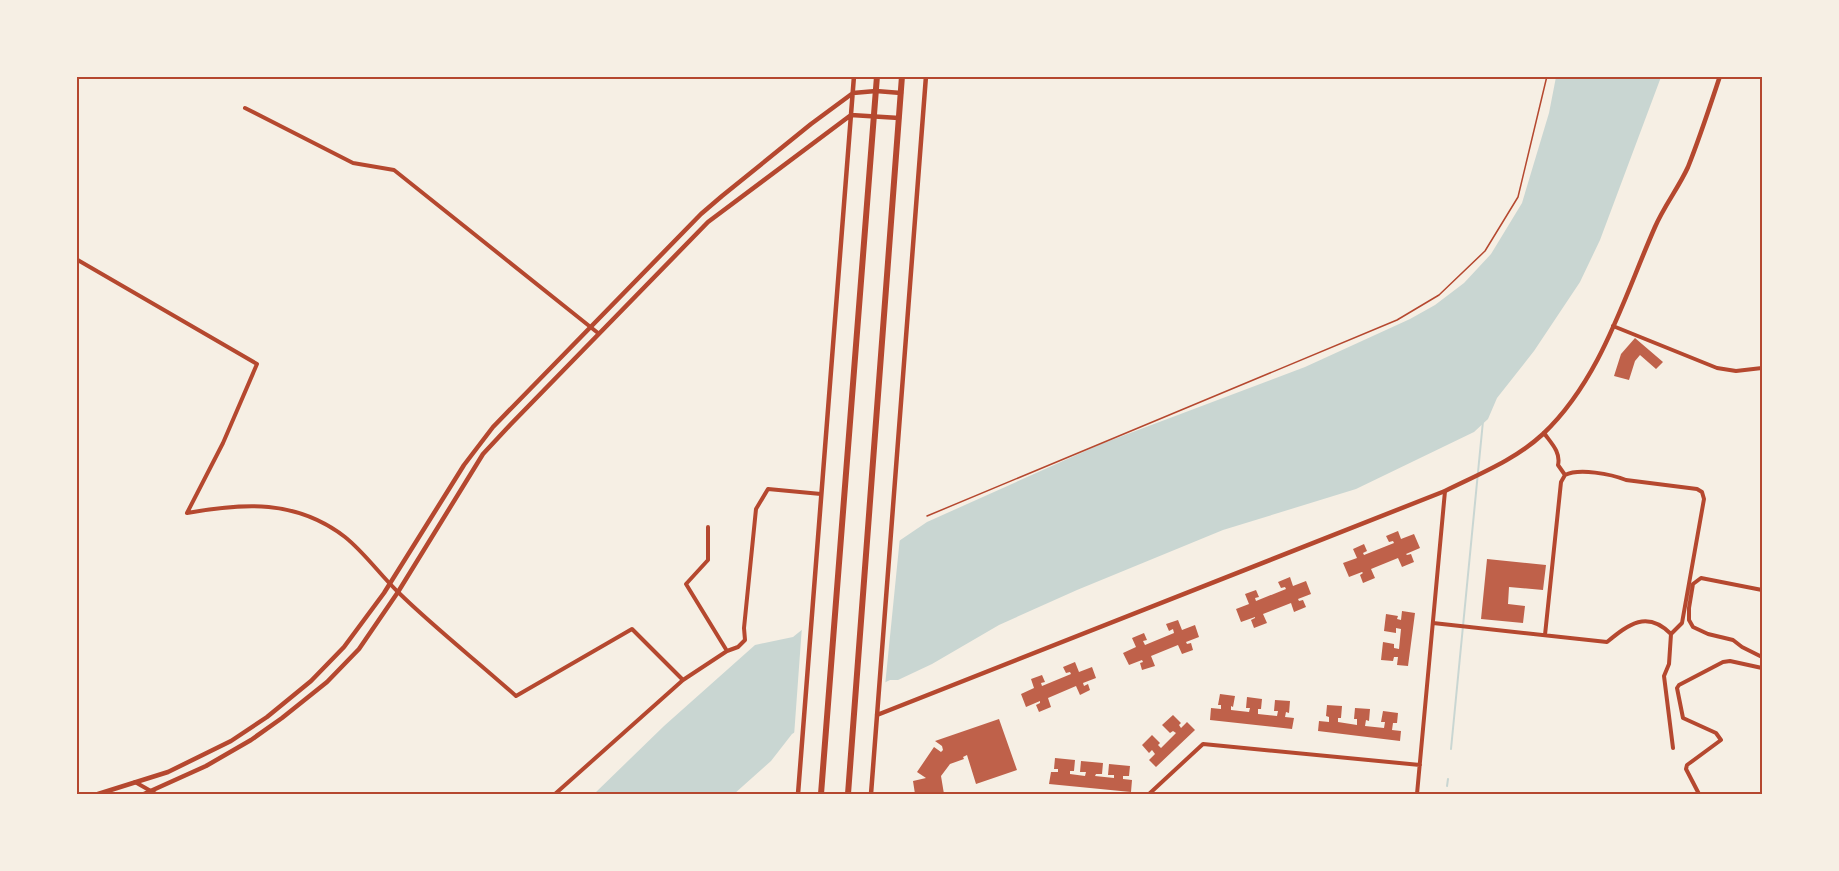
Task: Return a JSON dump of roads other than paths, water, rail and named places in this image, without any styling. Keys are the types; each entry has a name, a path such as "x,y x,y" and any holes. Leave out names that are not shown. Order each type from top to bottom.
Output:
{"main road":[{"path":"821,795 877,76"},
{"path":"848,795 902,76"}],"street":[{"path":"798,795 854,76"},
{"path":"871,795 926,76"},
{"path":"877,715 1445,491 1507,461 1544,434 1582,388 1613,326 1656,225 1687,168 1720,76"},
{"path":"98,795 168,772 231,741 267,717 311,681 344,647 390,583 464,465 493,427 590,327 722,196 811,124 853,93 876,91 901,93"},
{"path":"245,108 353,163 394,170 598,333"},
{"path":"144,795 153,794 251,740 327,682 359,649 398,592 483,454 708,222 851,115 898,118"},
{"path":"76,259 257,364 223,443 187,513 260,505 306,514 328,525 345,537 398,592 516,696 632,629 683,680"},
{"path":"1613,326 1717,368 1736,370 1762,368"},
{"path":"1544,434 1560,457 1558,465 1565,475"},
{"path":"1545,635 1561,482 1565,475 1572,471 1615,475 1626,480 1697,489 1702,492 1704,499 1682,623 1671,634 1669,664 1664,676 1673,748"},
{"path":"555,795 683,680 727,651 738,647 745,640 744,628 756,509 768,489 821,494"},
{"path":"1417,795 1445,491"},
{"path":"708,527 708,560 686,584 727,651"},
{"path":"1762,590 1701,578 1693,584 1689,620 1693,627 1708,634 1733,640 1762,657"},
{"path":"1432,623 1607,642 1627,625 1637,621 1661,624 1671,634"},
{"path":"1699,795 1686,769 1687,765 1721,740 1716,733 1683,718 1678,685 1723,662 1762,668"},
{"path":"1149,795 1203,744 1420,765"},
{"path":"135,782 153,794"},
{"path":"1041,795 1050,795"}],"waterway":[{"path":"1451,749 1483,421"},
{"path":"1447,786 1448,779"}]}
